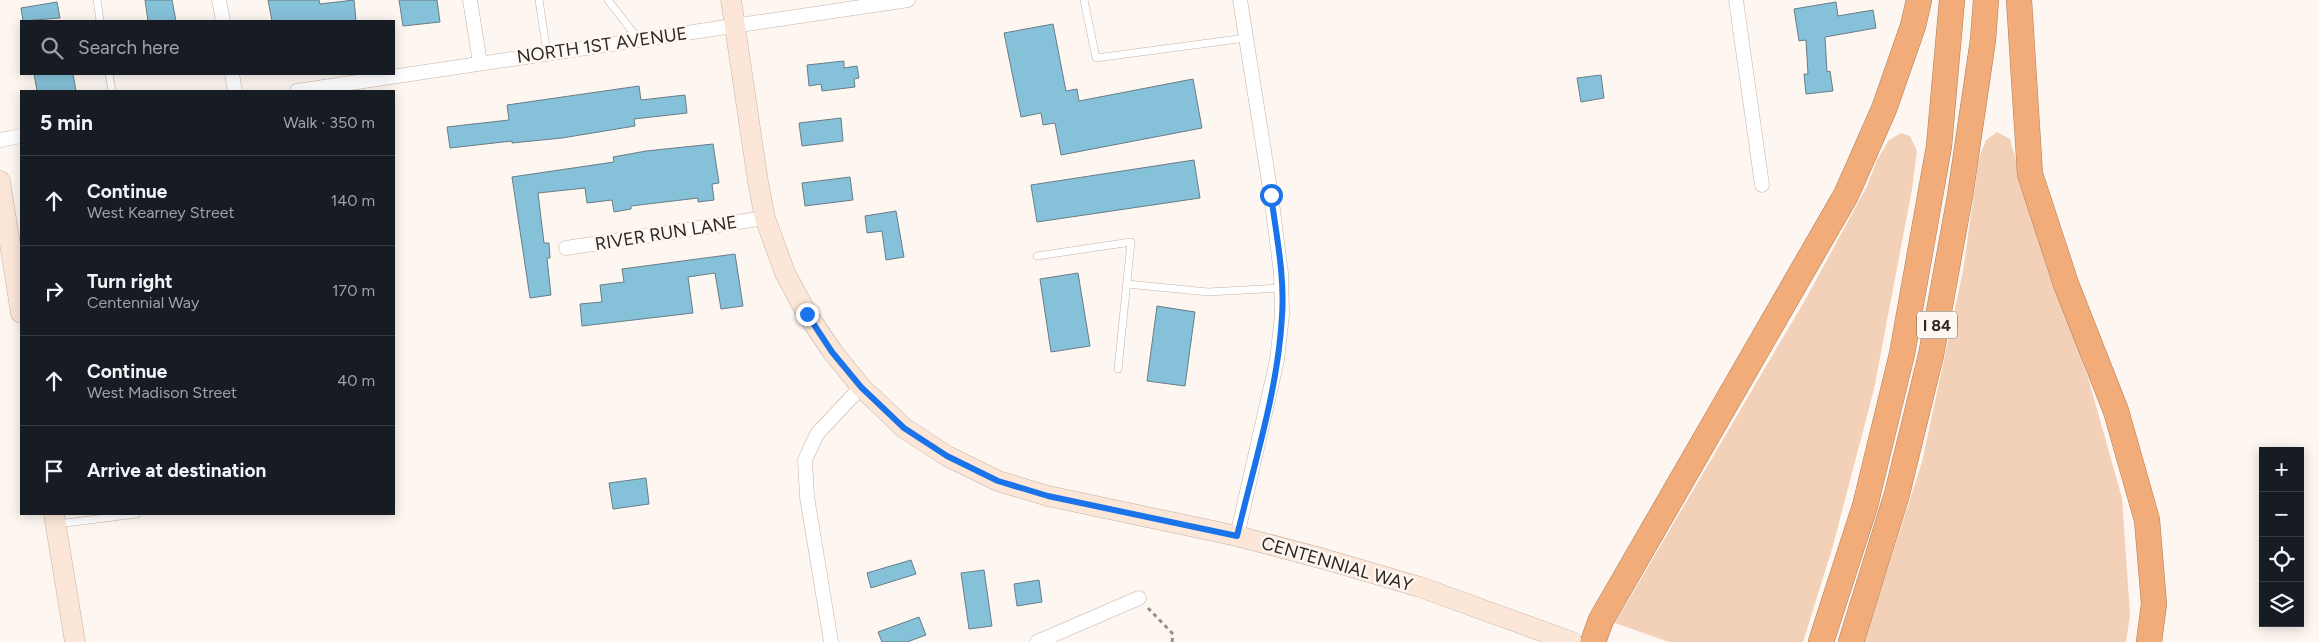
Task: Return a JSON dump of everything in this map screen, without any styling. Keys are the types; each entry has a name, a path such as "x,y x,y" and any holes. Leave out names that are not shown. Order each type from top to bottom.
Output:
{"highway":[{"path":"1593,642 1601,620 1846,195 1884,109 1913,26 1919,0"},
{"name":"I 84","path":"1821,642 1865,506 1902,354 1939,146 1952,0"},
{"name":"I 84","path":"1852,642 1897,494 1932,355 1960,196 1983,40 1986,0"},
{"path":"2019,0 2030,174 2066,284 2116,412 2147,520 2154,604 2149,642"}],"main road":[{"name":"CENTENNIAL WAY","path":"731,0 765,218 785,272 807,314 832,352 861,387 904,428 947,456 998,481 1048,496 1237,536 1420,587 1572,642"},
{"path":"0,181 17,256 20,299"},
{"path":"55,519 75,642"}],"street":[{"path":"219,0 223,20"},
{"path":"470,0 480,63"},
{"name":"NORTH 1ST AVENUE","path":"304,90 908,0"},
{"path":"1237,536 1277,360 1282,315 1271,195 1240,0"},
{"path":"1736,0 1762,185"},
{"path":"232,75 235,90"},
{"path":"0,140 20,136"},
{"name":"RIVER RUN LANE","path":"566,248 765,218"},
{"path":"831,642 807,497 805,460 817,434 861,387"},
{"path":"1037,642 1139,598"}],"lane":[{"path":"97,0 100,20"},
{"path":"539,0 547,53"},
{"path":"608,0 640,40"},
{"path":"1084,0 1096,58 1246,38"},
{"path":"109,75 112,90"},
{"path":"1037,256 1131,242 1118,369"},
{"path":"1127,284 1208,292 1281,288"},
{"path":"55,519 120,515"}],"path":[{"path":"1139,598 1173,634 1172,642"}],"shaded area":[{"path":"1997,132 2010,139 2025,192 2089,381 2122,498 2130,615 2126,642 1864,642 1922,462 1963,271 1979,158 1986,140"},
{"path":"1901,133 1910,136 1917,151 1912,189 1874,389 1832,549 1803,642 1669,642 1615,623 1808,295 1867,186 1877,160 1889,140"}],"building":[{"path":"145,0 172,0 176,20 148,20"},
{"path":"268,0 319,0 320,4 354,0 356,20 272,20"},
{"path":"399,0 437,0 440,22 403,26"},
{"path":"57,2 60,18 23,20 21,8"},
{"path":"1836,2 1838,16 1873,10 1876,28 1825,37 1827,72 1830,71 1833,91 1806,94 1804,74 1808,74 1806,40 1799,41 1794,9"},
{"path":"1053,24 1066,91 1077,89 1079,101 1193,79 1202,128 1061,155 1055,123 1043,125 1041,113 1021,117 1004,33"},
{"path":"844,61 844,68 857,66 859,78 854,79 855,87 822,91 821,84 809,86 807,65"},
{"path":"34,75 73,75 76,90 37,90"},
{"path":"1601,75 1604,98 1581,102 1577,78"},
{"path":"639,86 641,100 685,95 687,113 634,119 635,126 562,138 450,148 447,127 509,120 507,105"},
{"path":"841,118 843,141 802,146 799,123"},
{"path":"713,144 719,183 712,184 714,200 698,202 698,198 631,206 631,209 614,212 612,200 587,203 585,188 538,193 544,243 549,243 550,258 547,258 551,295 530,298 512,177 614,162 613,157 646,151"},
{"path":"1194,160 1200,198 1037,222 1031,185"},
{"path":"850,177 853,200 805,206 802,183"},
{"path":"896,211 904,257 886,260 882,231 867,233 865,216"},
{"path":"735,254 743,306 721,309 715,273 688,277 693,313 582,326 580,304 602,302 600,285 624,282 622,269"},
{"path":"1078,273 1090,346 1051,352 1040,279"},
{"path":"1157,306 1195,312 1185,386 1147,381"},
{"path":"646,478 649,504 613,509 609,483"},
{"path":"911,560 916,574 871,588 867,573"},
{"path":"984,570 992,626 969,629 961,573"},
{"path":"1039,580 1042,602 1017,606 1014,584"},
{"path":"919,617 926,635 907,642 882,642 878,632"}],"route":[{"path":"807,314 832,352 861,387 904,428 947,456 998,481 1048,496 1237,536 1277,360 1282,315 1280,273 1271,195"}]}
